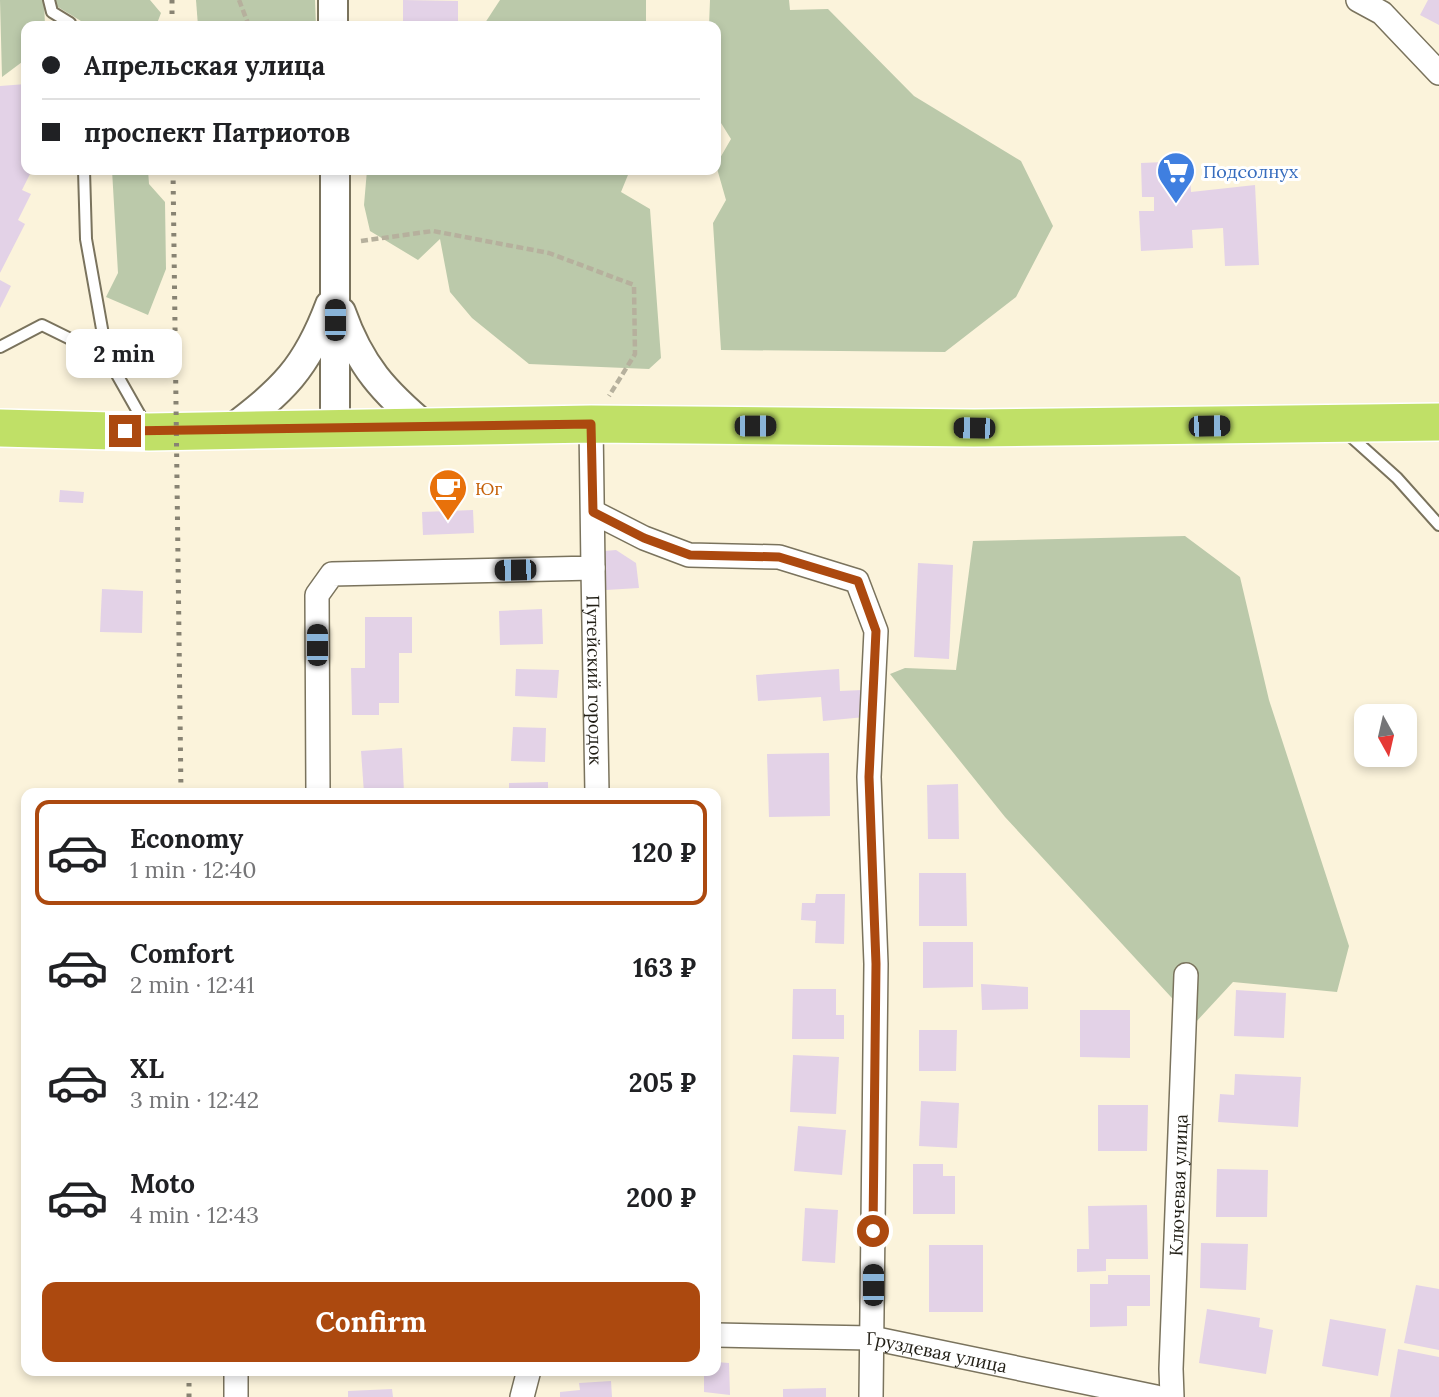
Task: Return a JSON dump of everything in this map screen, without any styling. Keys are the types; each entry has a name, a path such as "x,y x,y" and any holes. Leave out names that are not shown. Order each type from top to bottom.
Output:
{"highway":[{"path":"0,428 149,432 591,424 974,428 1439,422"}],"street":[{"path":"333,0 333,21"},
{"path":"1358,0 1382,13 1439,73"},
{"path":"335,175 335,430"},
{"path":"335,292 360,359 387,394 426,428"},
{"path":"229,431 286,385 303,363 318,336 335,292"},
{"name":"Путейский городок","path":"591,424 597,788"},
{"path":"593,512 644,538 690,555 779,557 858,581 876,631 869,777 876,964 872,1397"},
{"path":"318,788 317,595 332,574 593,568"},
{"name":"Ключевая улица","path":"1172,1397 1186,975"},
{"name":"Груздевая улица","path":"721,1335 872,1338 1156,1397"},
{"path":"236,1376 236,1397"},
{"path":"522,1397 527,1376"}],"lane":[{"path":"49,0 52,12 67,21"},
{"path":"84,175 86,239 107,357 149,432"},
{"path":"0,347 42,325 107,357"},
{"path":"1339,425 1397,478 1439,525"}],"path":[{"path":"239,0 247,21"},
{"path":"360,231 362,242 433,231 549,253 634,285 635,354 591,424"}],"green space":[{"path":"0,0 44,0 45,21 21,21 21,63 2,77"},
{"path":"52,0 150,0 161,13 158,21 81,21 53,4"},
{"path":"196,0 315,0 316,21 198,21"},
{"path":"500,0 646,0 646,21 486,21"},
{"path":"710,0 789,0 790,10 828,9 914,96 1021,161 1053,226 1016,297 945,352 721,350 713,223 726,200 719,175 721,175 721,156 731,139 721,123 721,21 709,21"},
{"path":"112,175 148,175 149,184 165,202 166,269 148,315 106,297 118,273"},
{"path":"367,175 628,175 621,192 650,209 661,358 649,369 529,364 472,318 450,292 440,239 418,260 370,231 364,205"},
{"path":"1185,536 1240,577 1269,700 1349,946 1337,992 1233,982 1195,1023 1005,817 890,674 905,668 956,670 973,541"}],"building":[{"path":"403,0 458,1 458,21 403,21"},
{"path":"1428,0 1439,0 1439,25 1420,15"},
{"path":"21,84 21,175 30,175 22,190 31,194 18,220 25,224 0,273 0,86"},
{"path":"1189,161 1191,192 1255,185 1259,265 1225,266 1223,228 1192,230 1193,248 1141,251 1139,211 1154,211 1154,197 1142,197 1141,163"},
{"path":"0,280 11,286 0,308"},
{"path":"60,490 84,492 83,503 59,502"},
{"name":"Юг","path":"473,510 474,533 423,535 422,512"},
{"path":"616,550 636,563 639,588 606,590 604,551"},
{"path":"918,563 953,565 949,659 914,657"},
{"path":"102,589 143,591 142,633 100,632"},
{"path":"542,609 543,644 500,645 499,611"},
{"path":"365,617 412,617 412,653 399,653 399,703 379,703 379,715 352,715 351,668 365,668"},
{"path":"516,669 559,670 557,698 515,696"},
{"path":"839,669 840,691 863,690 865,717 823,721 821,697 758,701 756,675"},
{"path":"513,727 546,728 545,762 511,761"},
{"path":"402,748 404,788 364,788 361,751"},
{"path":"829,753 830,816 769,817 767,754"},
{"path":"548,782 548,788 509,788 509,783"},
{"path":"958,784 959,839 928,839 927,785"},
{"path":"919,873 966,873 967,926 919,926"},
{"path":"816,894 845,894 844,944 815,943 816,921 801,920 802,903 815,903"},
{"path":"923,942 973,942 973,987 923,988"},
{"path":"981,984 1028,987 1028,1009 982,1010"},
{"path":"793,989 836,989 836,1015 844,1015 844,1039 792,1039"},
{"path":"1236,990 1286,993 1284,1038 1234,1036"},
{"path":"1080,1010 1130,1010 1130,1058 1080,1057"},
{"path":"919,1030 957,1030 956,1071 919,1071"},
{"path":"793,1055 839,1057 836,1114 790,1112"},
{"path":"1235,1074 1301,1077 1298,1127 1218,1122 1220,1094 1234,1095"},
{"path":"921,1101 959,1103 957,1148 919,1146"},
{"path":"1098,1105 1148,1105 1147,1151 1098,1151"},
{"path":"798,1126 846,1130 842,1175 794,1171"},
{"path":"913,1164 943,1164 943,1176 955,1176 955,1214 913,1214"},
{"path":"1217,1169 1268,1170 1267,1217 1216,1217"},
{"path":"1147,1205 1148,1259 1106,1259 1106,1271 1077,1272 1077,1249 1089,1249 1088,1206"},
{"path":"805,1208 838,1210 835,1263 802,1261"},
{"path":"1201,1243 1248,1244 1246,1290 1200,1288"},
{"path":"929,1245 983,1245 983,1312 929,1312"},
{"path":"1108,1275 1150,1275 1150,1306 1127,1306 1127,1326 1090,1327 1090,1284 1108,1284"},
{"path":"1416,1285 1439,1289 1439,1350 1404,1343"},
{"path":"1207,1309 1260,1318 1259,1327 1273,1330 1266,1374 1199,1363"},
{"path":"1330,1319 1386,1329 1378,1376 1322,1366"},
{"path":"1398,1349 1439,1357 1439,1397 1390,1397"},
{"path":"721,1362 729,1363 730,1395 704,1392 704,1376 721,1376"},
{"path":"611,1381 612,1397 560,1397 560,1392 580,1390 579,1383"},
{"path":"826,1388 826,1397 783,1397 783,1389"},
{"path":"392,1389 393,1397 348,1397 348,1391"}],"railway":[{"path":"172,0 172,21"},
{"path":"173,175 181,788"},
{"path":"189,1376 189,1397"}],"place":[{"name":"Подсолнух","path":"1176,205"},
{"name":"Юг","path":"448,522"}],"route":[{"path":"125,431 358,430 591,424 593,512 644,538 690,555 779,557 858,581 876,631 869,777 876,964 873,1231"}]}
